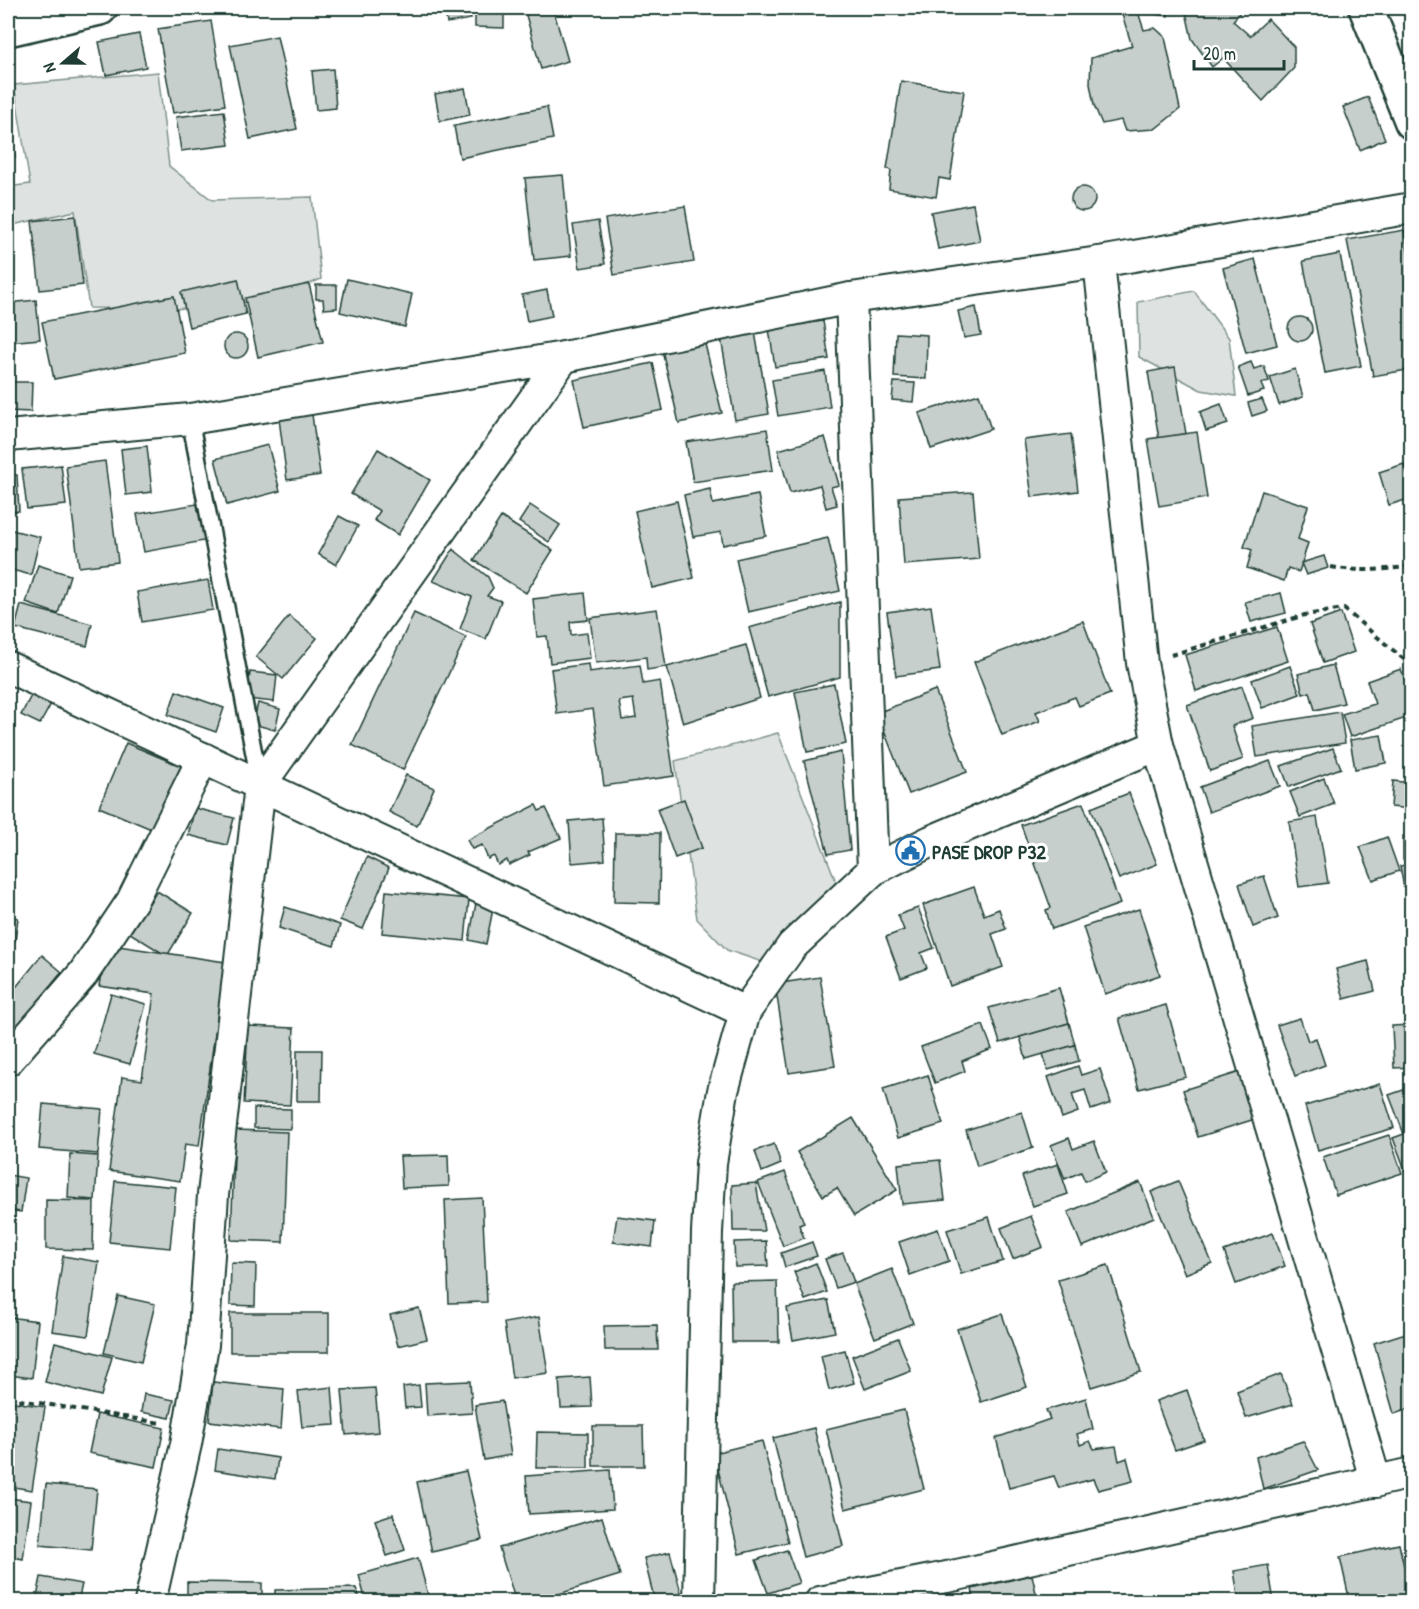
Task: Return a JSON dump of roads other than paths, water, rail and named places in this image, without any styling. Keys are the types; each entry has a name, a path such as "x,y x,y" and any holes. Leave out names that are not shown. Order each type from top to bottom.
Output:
{"street":[{"path":"8,29 100,8"},
{"path":"1366,8 1412,123"},
{"path":"8,436 190,419 564,357 851,298 1099,262 1412,208"},
{"path":"1099,262 1142,663 1158,745 1376,1482"},
{"path":"851,298 873,870"},
{"path":"150,1602 189,1427 203,1345 213,1195 260,785 564,357"},
{"path":"8,667 745,1012"},
{"path":"699,1602 707,1232 711,1163 723,1091 745,1012 792,946 873,870 931,841 1158,745"},
{"path":"8,1060 83,974 132,901 203,759"},
{"path":"820,1602 975,1572 1412,1473"}],"lane":[{"path":"190,419 260,785"}],"place":[{"name":"PASE DROP P32","path":"911,851"}]}
